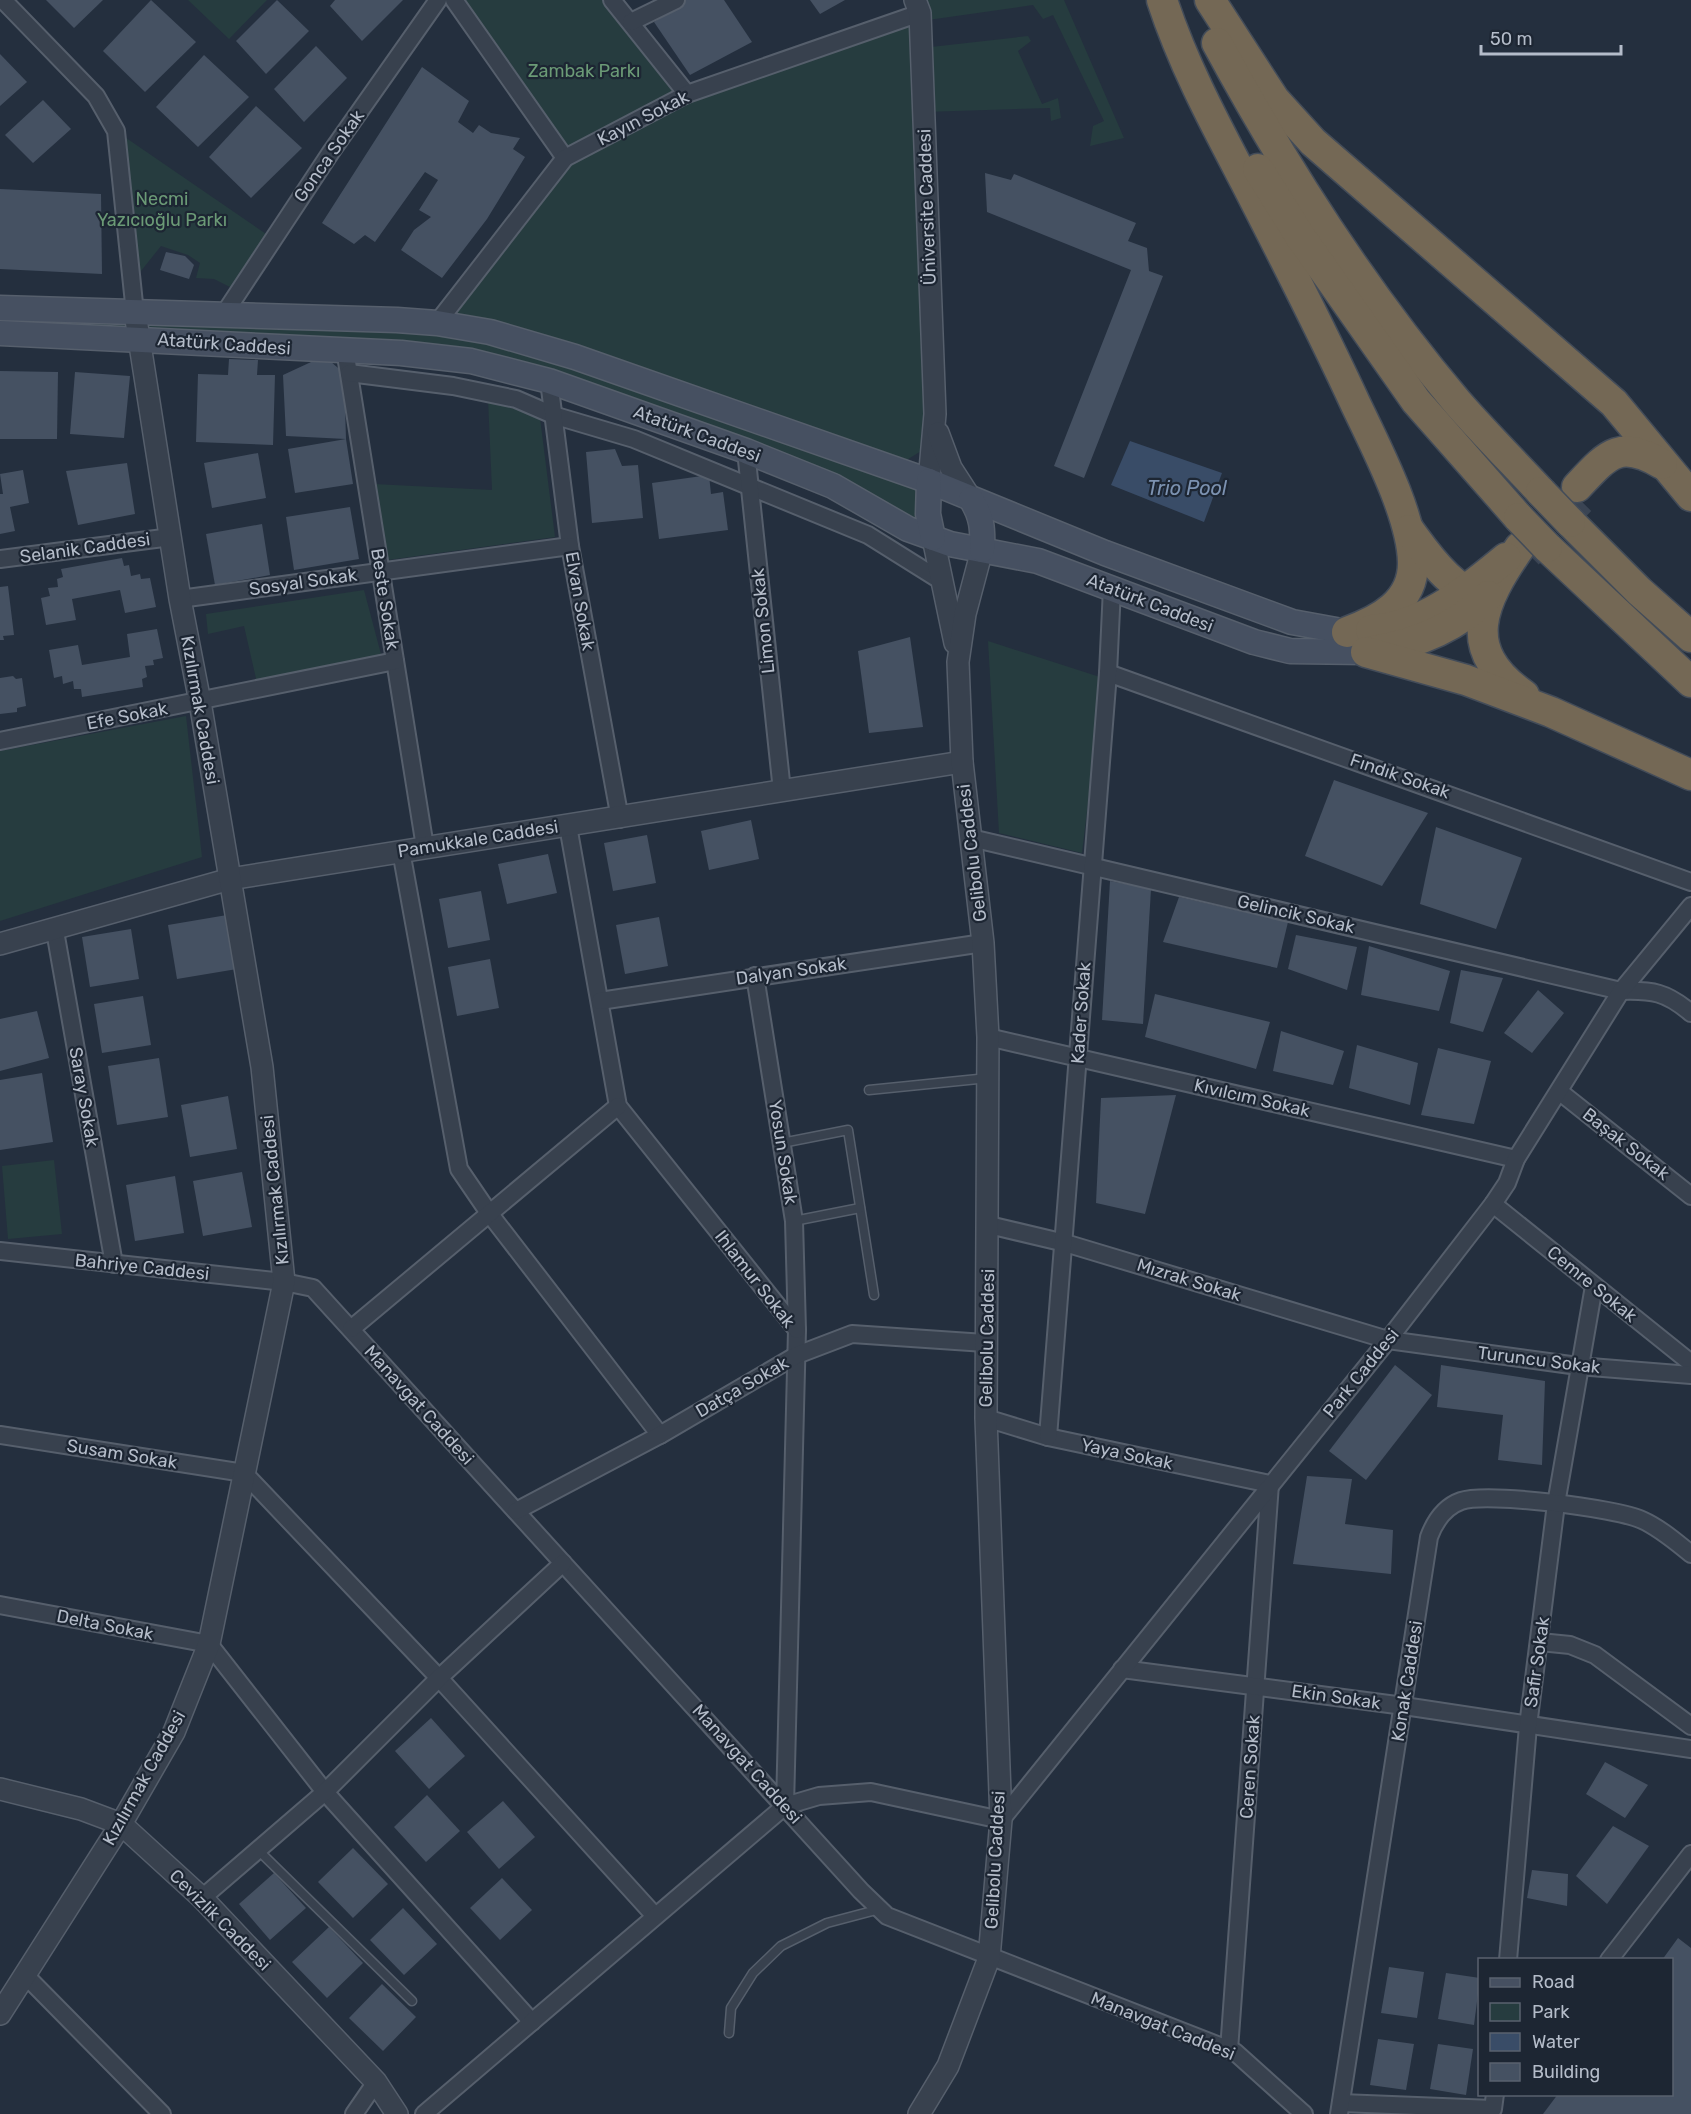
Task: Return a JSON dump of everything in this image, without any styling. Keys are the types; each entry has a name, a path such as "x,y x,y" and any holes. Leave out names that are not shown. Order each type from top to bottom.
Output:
{"highway":[{"path":"1162,0 1192,77 1374,441 1409,530 1413,562 1404,596 1390,612 1356,642"},
{"path":"1167,0 1250,156 1300,236 1416,401 1528,542 1691,682"},
{"path":"1196,0 1253,109 1364,279 1457,402 1570,522 1639,591 1691,638"},
{"path":"1210,0 1274,99 1313,142 1614,403 1691,496"},
{"path":"1614,403 1624,429 1624,450"},
{"path":"1582,491 1605,458 1624,450 1643,453 1670,468"},
{"path":"1409,530 1434,562 1466,591 1480,593 1495,589"},
{"path":"1356,642 1395,648 1438,633 1470,613 1495,589 1528,542"},
{"path":"1356,642 1378,630 1409,622 1439,608 1466,591 1528,542"},
{"path":"1495,589 1484,615 1481,635 1486,653 1496,671 1521,693 1551,712"},
{"path":"1356,642 1551,712 1691,775"}],"main road":[{"name":"Atatürk Caddesi","path":"0,308 437,323 490,332 575,357 929,481 1105,553 1292,622 1356,642"},
{"name":"Atatürk Caddesi","path":"0,333 138,338 347,362 401,352 471,361 549,381 746,451 833,486 908,529 933,538 1038,561 1254,642 1290,651 1356,642"},
{"path":"929,481 928,514 933,538"},
{"path":"971,499 980,513 983,528 982,550"}],"street":[{"path":"3,0 96,96 116,131 135,313"},
{"name":"Gonca Sokak","path":"224,314 331,152 438,0"},
{"path":"453,0 565,158"},
{"path":"612,0 687,94"},
{"path":"631,22 676,0"},
{"name":"Kayın Sokak","path":"437,323 565,158 687,94 918,7"},
{"name":"Üniversite Caddesi","path":"918,7 934,414"},
{"name":"Kızılırmak Caddesi","path":"0,2014 121,1824 174,1732 209,1644 284,1282 262,1067 200,702 180,599 135,313"},
{"path":"347,362 516,399 553,415 634,439 868,535 943,582"},
{"name":"Beste Sokak","path":"347,362 425,847"},
{"name":"Elvan Sokak","path":"549,381 570,546 620,819"},
{"path":"929,481 934,414"},
{"path":"934,414 943,452 971,499"},
{"name":"Limon Sokak","path":"746,451 748,487 782,791"},
{"name":"Selanik Caddesi","path":"0,560 171,537"},
{"path":"933,538 958,662"},
{"name":"Sosyal Sokak","path":"180,599 570,546"},
{"name":"Gelibolu Caddesi","path":"919,2114 948,2066 990,1958 1001,1820 986,1418 985,1343 989,1225 988,1037 983,943 962,762 958,662 965,614 982,550"},
{"name":"Kader Sokak","path":"1048,1437 1108,673 1112,588"},
{"name":"Efe Sokak","path":"0,741 395,661"},
{"name":"Fındık Sokak","path":"1108,673 1691,882"},
{"name":"Pamukkale Caddesi","path":"0,944 230,879 425,847 620,819 962,762"},
{"name":"Ihlamur Sokak","path":"568,826 618,1106 797,1330 785,1806"},
{"name":"Gelincik Sokak","path":"971,838 1621,991 1660,993 1671,997 1691,1013"},
{"path":"401,851 459,1168 489,1213 660,1435"},
{"name":"Park Caddesi","path":"1001,1820 1388,1340 1493,1204 1507,1183 1516,1159 1560,1092 1621,991 1691,906"},
{"name":"Saray Sokak","path":"55,930 114,1264"},
{"name":"Dalyan Sokak","path":"600,1001 983,943"},
{"name":"Yosun Sokak","path":"755,976 794,1221 797,1330"},
{"name":"Kıvılcım Sokak","path":"988,1037 1516,1159"},
{"name":"Başak Sokak","path":"1560,1092 1691,1196"},
{"path":"351,1329 618,1106"},
{"name":"Cemre Sokak","path":"1493,1204 1691,1363"},
{"name":"Mızrak Sokak","path":"989,1225 1065,1243 1388,1340"},
{"name":"Bahriye Caddesi","path":"0,1251 284,1282"},
{"name":"Manavgat Caddesi","path":"284,1282 313,1288 887,1916 1235,2052 1304,2114"},
{"name":"Safir Sokak","path":"1508,1958 1528,1726 1556,1504 1578,1366 1594,1286"},
{"name":"Datça Sokak","path":"516,1511 660,1435 797,1355 852,1334 985,1343"},
{"name":"Turuncu Sokak","path":"1388,1340 1578,1366 1691,1375"},
{"name":"Yaya Sokak","path":"986,1418 1048,1437 1270,1485"},
{"name":"Susam Sokak","path":"0,1435 244,1473"},
{"path":"244,1473 439,1678 655,1917"},
{"name":"Ceren Sokak","path":"1229,2050 1270,1485"},
{"name":"Konak Caddesi","path":"1340,2109 1429,1537 1435,1523 1445,1510 1473,1498 1602,1509 1633,1516 1664,1533 1691,1554"},
{"path":"201,1898 259,1851 325,1792 439,1678 563,1563"},
{"name":"Delta Sokak","path":"0,1605 209,1644"},
{"path":"1540,1642 1570,1645 1595,1654 1691,1726"},
{"path":"209,1644 325,1792 532,2022"},
{"name":"Ekin Sokak","path":"1122,1669 1404,1706 1691,1749"},
{"name":"Cevizlik Caddesi","path":"0,1789 81,1809 121,1824 201,1898 376,2082 397,2114"},
{"path":"424,2114 785,1806 819,1796 871,1792 1001,1820"},
{"path":"1610,1958 1691,1854"},
{"path":"26,1976 155,2111"},
{"path":"354,2114 376,2082"},
{"path":"1340,2109 1494,2106"}],"lane":[{"path":"869,1090 988,1078"},
{"path":"782,1143 848,1130 874,1295"},
{"path":"794,1221 860,1208"},
{"path":"259,1851 412,2001"},
{"path":"729,2033 731,2008 753,1972 781,1946 827,1923 880,1909"}],"green space":[{"path":"188,0 267,0 229,39"},
{"name":"Zambak Parkı","path":"454,0 612,0 688,94 909,17 912,0 1064,0 1124,138 1090,146 1093,126 1104,121 1053,15 1043,19 1033,5 921,21 922,48 1028,36 1031,41 1018,51 1042,104 1058,98 1061,118 1051,121 1050,108 924,112 926,448 905,461 922,479 923,530 833,486 471,361 0,333 0,308 437,323 565,158"},
{"name":"Necmi Yazıcıoğlu Parkı","path":"116,131 272,238 238,291 214,279 196,278 200,263 188,255 161,246 133,281"},
{"path":"488,399 540,418 555,537 388,560 374,484 492,490"},
{"path":"364,590 382,658 257,683 244,626 208,634 206,614"},
{"path":"988,641 1103,678 1082,853 999,833"},
{"path":"186,716 202,857 0,921 0,751"},
{"path":"54,1160 62,1234 8,1239 2,1166"}],"water":[{"name":"Trio Pool","path":"1130,441 1222,473 1204,522 1111,485"}],"building":[{"path":"46,0 103,0 74,28"},
{"path":"151,0 196,42 145,92 103,51"},
{"path":"277,0 309,31 266,74 236,41"},
{"path":"335,0 403,0 362,41 330,6"},
{"path":"686,0 724,0 752,42 690,75 654,22"},
{"path":"810,0 845,0 820,14"},
{"path":"316,46 347,78 304,122 274,89"},
{"path":"0,54 27,82 0,106"},
{"path":"204,55 249,97 198,147 156,107"},
{"path":"422,67 469,101 458,122 473,133 479,125 491,133 520,138 513,149 525,157 487,219 442,278 401,250 414,230 431,217 419,210 438,180 425,172 375,242 365,235 354,244 322,223"},
{"path":"43,100 71,129 33,163 5,135"},
{"path":"256,106 302,148 251,198 209,157"},
{"path":"985,173 1011,180 1014,174 1136,223 1128,241 1147,248 1149,271 1163,276 1084,478 1054,466 1131,270 987,212"},
{"path":"0,189 101,194 102,274 0,269"},
{"path":"166,252 185,256 194,265 189,279 160,270"},
{"path":"324,356 344,373 346,439 286,436 283,375"},
{"path":"229,359 258,360 257,375 275,375 273,445 196,442 198,374 228,375"},
{"path":"0,371 58,372 57,439 0,439"},
{"path":"75,372 130,376 124,438 70,434"},
{"path":"346,439 353,484 295,493 288,449"},
{"path":"615,449 622,466 638,465 643,518 592,523 586,452"},
{"path":"258,453 266,498 212,508 204,463"},
{"path":"127,463 135,514 78,525 66,471"},
{"path":"23,470 29,503 10,507 15,531 0,534 0,494 3,494 0,474"},
{"path":"709,475 711,494 723,492 728,530 659,539 652,483"},
{"path":"350,507 359,559 294,570 286,517"},
{"path":"262,524 270,575 215,585 206,534"},
{"path":"122,558 124,566 129,565 131,576 140,574 141,579 150,578 156,607 125,613 120,590 72,599 76,620 46,625 41,598 50,596 48,588 58,587 57,579 63,577 61,569"},
{"path":"8,586 14,635 3,636 4,640 0,640 0,587"},
{"path":"157,629 163,658 153,660 154,665 145,666 147,677 142,679 143,687 82,697 81,689 74,689 73,681 63,684 62,676 54,678 49,650 78,645 82,665 130,657 127,634"},
{"path":"910,637 923,727 869,733 858,651"},
{"path":"13,676 16,679 22,678 26,706 17,708 17,712 0,714 0,678"},
{"path":"1334,780 1428,813 1382,886 1305,856"},
{"path":"751,820 759,859 709,870 701,831"},
{"path":"1436,827 1522,858 1496,929 1420,904"},
{"path":"647,835 656,883 613,891 604,843"},
{"path":"548,854 557,893 507,904 498,864"},
{"path":"1110,881 1151,889 1143,1024 1102,1020"},
{"path":"481,891 490,940 448,948 439,899"},
{"path":"1179,897 1288,922 1277,968 1163,942"},
{"path":"227,915 237,969 177,979 168,925"},
{"path":"659,917 668,966 625,974 616,925"},
{"path":"131,929 139,979 90,987 82,937"},
{"path":"1296,935 1357,947 1347,990 1288,969"},
{"path":"1369,946 1450,971 1439,1011 1361,995"},
{"path":"490,959 499,1008 457,1016 448,967"},
{"path":"1461,970 1503,978 1483,1032 1450,1023"},
{"path":"1538,990 1564,1013 1532,1053 1504,1033"},
{"path":"1155,994 1270,1022 1256,1069 1145,1037"},
{"path":"143,996 151,1045 102,1053 94,1004"},
{"path":"37,1011 49,1058 0,1071 0,1019"},
{"path":"1281,1031 1344,1051 1333,1085 1273,1071"},
{"path":"1357,1045 1418,1063 1410,1105 1349,1088"},
{"path":"1438,1048 1491,1061 1474,1124 1421,1115"},
{"path":"159,1058 168,1117 117,1125 108,1066"},
{"path":"42,1073 53,1142 0,1150 0,1080"},
{"path":"1176,1095 1145,1214 1096,1203 1101,1098"},
{"path":"228,1096 237,1149 190,1157 181,1105"},
{"path":"242,1172 252,1227 203,1236 193,1181"},
{"path":"175,1176 184,1233 135,1241 126,1185"},
{"path":"1395,1365 1432,1395 1366,1480 1329,1451"},
{"path":"1441,1365 1545,1381 1542,1465 1498,1460 1503,1415 1437,1407"},
{"path":"1307,1476 1352,1479 1345,1524 1393,1530 1391,1574 1293,1564"},
{"path":"431,1718 465,1756 429,1789 395,1751"},
{"path":"1605,1762 1648,1785 1625,1818 1586,1794"},
{"path":"427,1795 460,1831 426,1862 394,1827"},
{"path":"503,1801 535,1837 499,1869 467,1832"},
{"path":"1613,1826 1649,1846 1607,1904 1576,1876"},
{"path":"353,1848 388,1884 353,1918 318,1882"},
{"path":"1532,1870 1568,1874 1567,1906 1527,1898"},
{"path":"274,1873 306,1908 270,1940 239,1904"},
{"path":"502,1878 532,1910 500,1940 470,1908"},
{"path":"403,1908 437,1944 404,1975 370,1940"},
{"path":"329,1927 363,1963 327,1998 292,1962"},
{"path":"1678,1938 1691,1948 1691,2114 1543,2114 1556,2096 1673,2096 1673,1958 1663,1958"},
{"path":"1389,1967 1424,1972 1417,2018 1381,2013"},
{"path":"1446,1973 1478,1978 1474,2025 1438,2019"},
{"path":"382,1984 416,2017 383,2051 349,2018"},
{"path":"1378,2039 1414,2044 1406,2090 1370,2085"},
{"path":"1438,2044 1473,2049 1466,2095 1430,2089"}],"tunnel":[{"path":"1528,554 1586,495"}]}
